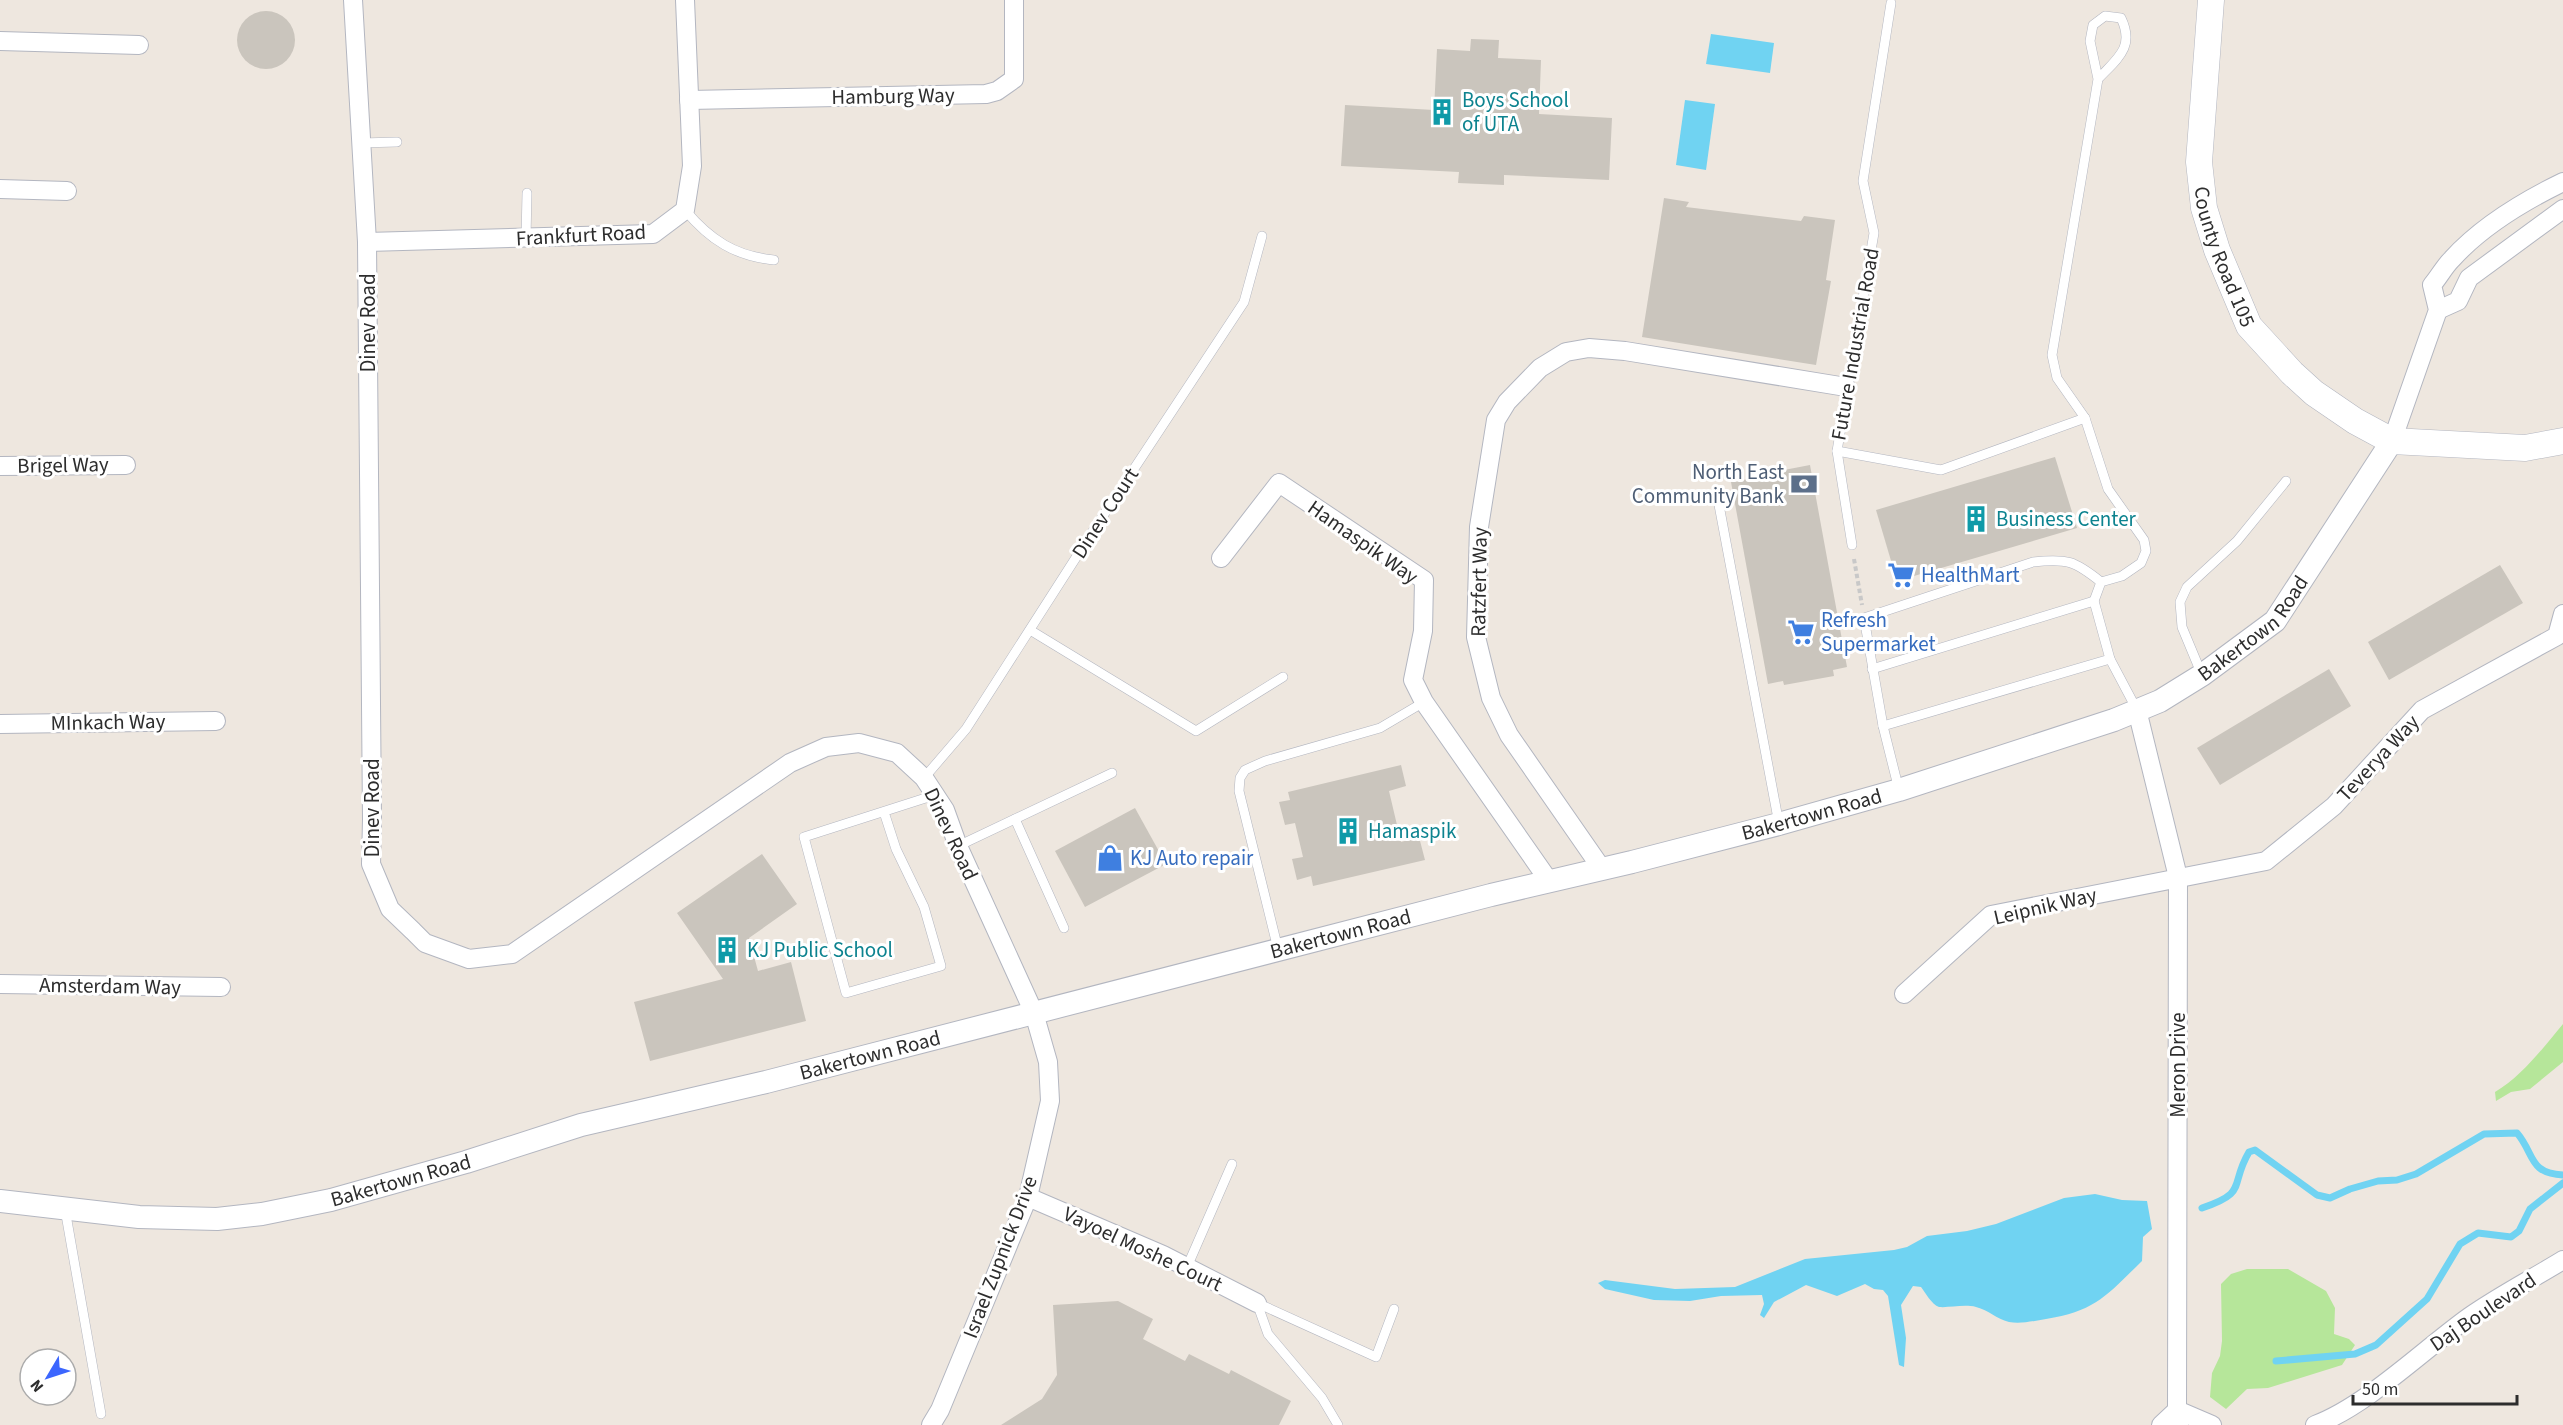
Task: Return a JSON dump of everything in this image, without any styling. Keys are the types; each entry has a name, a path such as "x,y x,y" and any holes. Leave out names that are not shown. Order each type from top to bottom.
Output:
{"main road":[{"name":"County Road 105","path":"2211,0 2199,162 2204,208 2217,250 2249,326 2268,348 2314,393 2355,421 2392,441"},
{"path":"2392,441 2525,448 2563,441"}],"street":[{"name":"Dinev Road","path":"352,0 367,242 371,864 390,909 425,943 469,959 512,954 790,763 826,747 859,743 897,753 924,778 945,810 958,846 1034,1013"},
{"path":"685,0 692,166 685,210"},
{"name":"Hamburg Way","path":"689,100 986,94 997,91 1014,79 1014,0"},
{"path":"0,41 139,45"},
{"path":"2392,441 2438,310 2432,285 2452,259 2487,228 2539,194 2563,182"},
{"path":"0,189 68,191"},
{"name":"Frankfurt Road","path":"367,242 653,234 685,210"},
{"path":"2438,310 2458,301 2469,278 2563,210"},
{"name":"Ratzfert Way","path":"1602,868 1509,735 1491,698 1476,637 1479,527 1496,420 1507,402 1540,368 1566,352 1589,348 1625,351 1846,387"},
{"name":"Bakertown Road","path":"0,1201 139,1217 217,1219 262,1214 331,1200 466,1162 581,1125 766,1082 1278,949 1779,824 1899,790 2137,710 2160,701 2202,675 2275,621 2392,441"},
{"name":"Brigel Way","path":"0,466 126,465"},
{"name":"Hamaspik Way","path":"1221,558 1279,483 1424,580 1423,631 1413,680 1424,702 1549,881"},
{"name":"Teverya Way","path":"2178,877 2266,861 2334,806 2422,711 2557,636 2563,614"},
{"name":"Meron Drive","path":"2137,710 2178,877 2178,1417"},
{"name":"MInkach Way","path":"0,724 216,721"},
{"name":"Leipnik Way","path":"1904,994 1991,915 2178,877"},
{"name":"Amsterdam Way","path":"0,984 221,987"},
{"name":"Israel Zupnick Drive","path":"931,1425 940,1410 1028,1197 1050,1101 1048,1062 1034,1013"},
{"name":"Vayoel Moshe Court","path":"1028,1197 1187,1267 1257,1303"},
{"name":"Daj Boulevard","path":"2315,1425 2330,1420 2470,1317 2563,1260"},
{"path":"2161,1425 2178,1417 2212,1425"}],"lane":[{"name":"Future Industrial Road","path":"1852,545 1837,451 1846,387 1874,233 1863,181 1891,3"},
{"path":"2098,79 2126,46 2128,33 2121,18 2105,16 2093,25 2090,41 2098,79 2052,355 2057,378 2085,418 2108,489 2144,540 2146,551 2141,563 2122,576 2101,582"},
{"path":"361,143 398,142"},
{"path":"526,238 527,193"},
{"path":"685,210 701,229 729,247 751,257 774,260"},
{"name":"Dinev Court","path":"924,778 966,729 1244,302 1262,236"},
{"path":"1837,451 1941,470 2085,418"},
{"path":"2202,675 2182,627 2180,602 2187,587 2237,541 2286,481"},
{"path":"1719,505 1779,824"},
{"path":"1899,790 1883,726 1864,618 2033,562 2055,559 2079,564 2101,582"},
{"path":"2101,582 2094,602 2110,659 2137,710"},
{"path":"1872,669 2094,602"},
{"path":"1030,630 1196,731 1283,677"},
{"path":"1883,726 2110,659"},
{"path":"1278,949 1239,791 1240,778 1245,770 1265,761 1380,728 1424,702"},
{"path":"958,846 1112,773"},
{"path":"884,812 896,849 924,907 941,966 846,993 804,837 935,795"},
{"path":"1015,819 1064,928"},
{"path":"1187,1267 1232,1164"},
{"path":"65,1209 101,1414"},
{"path":"1257,1303 1376,1357 1394,1309"},
{"path":"1257,1303 1268,1334 1323,1398 1338,1425"}],"path":[{"path":"1852,545 1864,618"}],"green space":[{"path":"2563,1024 2563,1062 2530,1089 2511,1092 2496,1101 2495,1092 2523,1070"},
{"path":"2247,1269 2288,1269 2326,1291 2335,1308 2334,1334 2349,1339 2355,1345 2342,1365 2268,1388 2247,1389 2226,1409 2210,1397 2212,1373 2220,1356 2222,1341 2221,1284 2231,1274"}],"water":[{"path":"1711,34 1774,43 1770,73 1706,64"},
{"path":"1685,100 1715,104 1706,170 1676,165"},
{"path":"2095,1194 2122,1200 2147,1201 2152,1229 2143,1237 2142,1261 2119,1283 2100,1300 2077,1311 2063,1316 2018,1323 2004,1321 1976,1307 1936,1306 1921,1287 1913,1286 1901,1305 1906,1338 1904,1367 1899,1365 1888,1296 1883,1290 1874,1289 1865,1284 1837,1296 1806,1285 1774,1302 1764,1318 1760,1315 1764,1304 1762,1295 1721,1296 1690,1301 1654,1300 1605,1289 1598,1283 1605,1280 1675,1289 1735,1287 1805,1259 1894,1250 1907,1247 1927,1236 1967,1231 1996,1224 2064,1198"}],"building":[{"path":"266,11 277,13 290,24 295,40 293,51 282,64 266,69 255,67 242,56 237,40 239,29 250,16"},
{"name":"Boys School of UTA","path":"1471,39 1499,40 1498,58 1541,60 1539,114 1612,118 1609,180 1504,175 1504,185 1458,183 1459,172 1341,166 1345,105 1434,110 1437,49 1470,51"},
{"path":"1664,198 1689,202 1686,207 1801,221 1804,216 1835,220 1826,280 1831,281 1816,365 1642,337"},
{"name":"Business Center","path":"2055,457 2077,528 1897,581 1876,510"},
{"path":"1810,465 1847,667 1833,670 1834,676 1784,685 1783,681 1768,684 1731,482 1784,473 1784,470"},
{"path":"2500,565 2523,603 2389,680 2368,642"},
{"path":"2329,669 2351,706 2220,785 2197,748"},
{"name":"Hamaspik","path":"1401,765 1406,786 1389,791 1401,842 1419,837 1425,860 1313,886 1311,876 1297,880 1292,859 1303,857 1295,823 1285,825 1279,802 1290,800 1288,792"},
{"name":"KJ Auto repair","path":"1135,808 1166,864 1085,907 1055,851"},
{"name":"KJ Public School","path":"762,854 797,904 749,938 758,971 791,962 806,1021 650,1061 634,1002 723,979 677,913"},
{"path":"1118,1301 1153,1319 1143,1339 1185,1361 1189,1354 1229,1374 1231,1370 1291,1401 1279,1425 1001,1425 1042,1399 1057,1375 1053,1305"}],"waterway":[{"path":"2202,1208 2232,1192 2249,1152 2255,1150 2317,1195 2330,1198 2350,1189 2378,1181 2397,1180 2416,1174 2484,1134 2517,1133 2538,1166 2544,1171 2563,1175"},
{"path":"2276,1361 2355,1354 2376,1345 2427,1299 2460,1244 2478,1233 2511,1237 2519,1231 2530,1209 2563,1183"}],"place":[{"name":"Boys School of UTA","path":"1442,112"},
{"name":"North East Community Bank","path":"1804,484"},
{"name":"Business Center","path":"1976,519"},
{"name":"HealthMart","path":"1901,575"},
{"name":"Refresh Supermarket","path":"1801,632"},
{"name":"Hamaspik","path":"1348,831"},
{"name":"KJ Auto repair","path":"1110,858"},
{"name":"KJ Public School","path":"727,950"}]}
